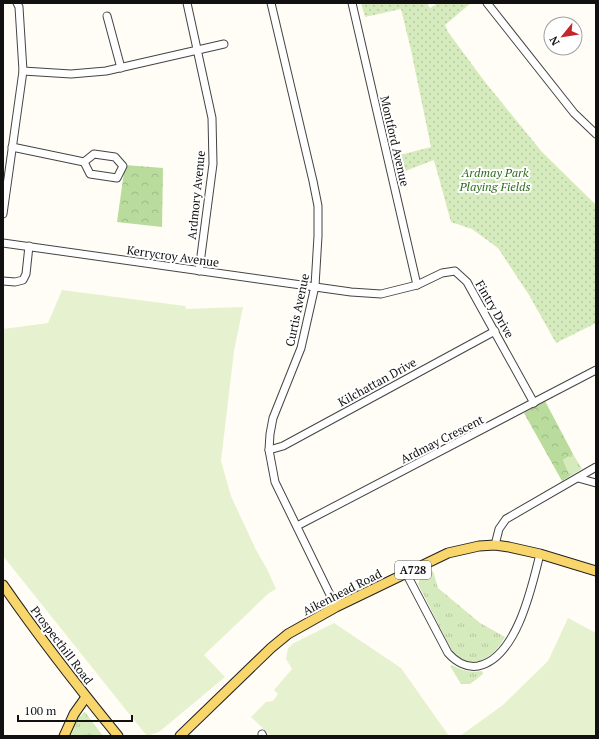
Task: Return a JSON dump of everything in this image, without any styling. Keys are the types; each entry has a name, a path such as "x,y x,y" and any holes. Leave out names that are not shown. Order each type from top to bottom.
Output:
{"main road":[{"name":"Aikenhead Road","path":"180,736 279,641 336,607 438,558 458,550 479,546 509,546 540,554 596,572"},
{"name":"Prospecthill Road","path":"3,585 33,628 118,736"},
{"path":"64,736 74,714 86,697"}],"street":[{"path":"3,214 23,71 19,7 17,3"},
{"name":"Ardmory Avenue","path":"187,3 212,118 213,164 199,271"},
{"name":"Curtis Avenue","path":"271,3 313,181 318,206 318,236 315,286 301,348 273,418 269,450 275,482 336,607"},
{"name":"Montford Avenue","path":"352,3 417,285"},
{"path":"486,3 574,113 596,134"},
{"path":"107,16 121,68"},
{"path":"23,71 70,74 91,73 121,68 224,44"},
{"path":"12,148 84,162 94,154 115,157 123,166 117,178 90,174 84,162"},
{"name":"Kerrycroy Avenue","path":"3,243 315,286"},
{"path":"3,281 15,282 23,280 26,274 29,246"},
{"name":"Fintry Drive","path":"315,286 351,292 381,294 417,285 442,273 455,272 467,282 534,403"},
{"name":"Kilchattan Drive","path":"269,450 283,446 495,331"},
{"name":"Ardmay Crescent","path":"297,526 596,370"},
{"path":"495,545 499,529 506,520 596,468"},
{"path":"578,478 596,483"},
{"path":"406,573 448,654 457,661 476,666 491,661 502,651 515,632 521,620 540,554"}],"green space":[{"name":"Ardmay Park Playing Fields","path":"361,3 427,3 430,8 438,3 471,3 445,25 448,32 485,82 542,152 596,205 596,323 556,343 529,295 498,248 472,229 451,222 434,160 400,173 396,156 431,147 411,50 401,9 365,17"},
{"path":"125,165 163,168 162,227 117,222"},
{"path":"62,290 185,306 186,309 243,307 234,351 221,461 231,496 276,589 269,593 204,655 225,677 159,732 147,736 3,556 3,329 48,323"},
{"path":"545,401 573,454 563,460 570,476 562,481 524,413"},
{"path":"573,454 582,469 570,476 563,460"},
{"path":"433,571 438,588 480,623 505,637 494,652 487,657 480,661 465,661 458,657 451,649 418,584 420,579"},
{"path":"568,618 596,633 596,736 460,736 503,705 548,661"},
{"path":"334,623 401,668 449,736 271,736 251,717 266,702 273,701 278,694 274,690 292,669 286,659 288,648 294,643"},
{"path":"452,665 467,671 482,671 483,674 470,684 461,684 450,666"},
{"path":"84,712 103,736 70,736 71,730 79,715 81,716"}]}
